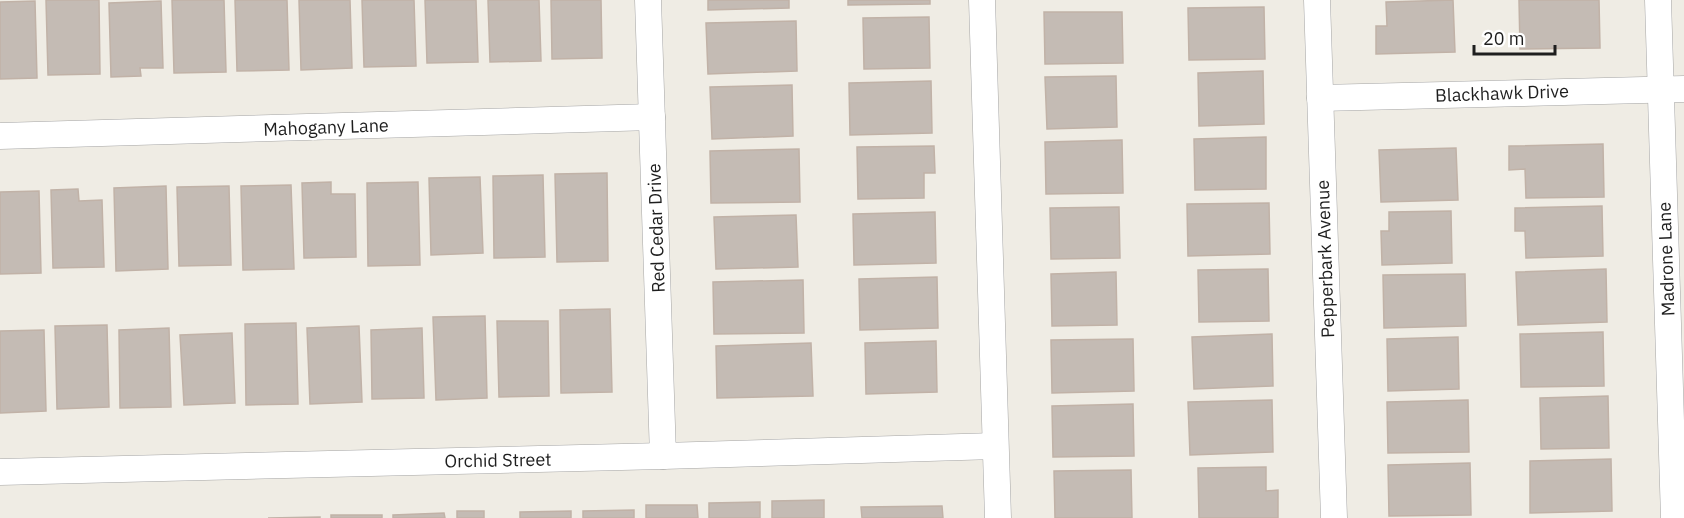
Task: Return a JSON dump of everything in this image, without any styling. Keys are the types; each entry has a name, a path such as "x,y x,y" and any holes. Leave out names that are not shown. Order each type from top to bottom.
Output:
{"street":[{"name":"Red Cedar Drive","path":"648,0 663,456"},
{"path":"982,0 998,518"},
{"name":"Pepperbark Avenue","path":"1317,0 1334,518"},
{"name":"Madrone Lane","path":"1658,0 1672,89 1678,434 1674,518"},
{"name":"Blackhawk Drive","path":"1320,98 1672,89"},
{"name":"Mahogany Lane","path":"0,136 652,117"},
{"name":"Orchid Street","path":"0,472 996,446"}],"building":[{"path":"46,0 99,0 100,74 48,75"},
{"path":"172,0 224,0 226,72 174,73"},
{"path":"235,0 287,0 289,70 237,71"},
{"path":"299,0 350,0 352,68 301,70"},
{"path":"362,0 414,0 416,66 364,67"},
{"path":"425,0 476,0 478,62 427,63"},
{"path":"488,0 539,0 541,61 490,62"},
{"path":"551,0 601,0 602,58 552,59"},
{"path":"708,0 789,0 789,8 708,10"},
{"path":"848,0 930,0 930,4 848,5"},
{"path":"1453,0 1455,52 1376,54 1376,26 1387,26 1386,2"},
{"path":"1519,0 1599,0 1600,48 1520,49"},
{"path":"35,1 37,78 0,79 0,2"},
{"path":"161,1 163,68 140,68 141,76 111,77 109,3"},
{"path":"1264,7 1265,59 1189,60 1188,8"},
{"path":"1044,12 1122,12 1123,63 1045,64"},
{"path":"929,17 930,68 864,69 863,18"},
{"path":"796,21 797,71 708,74 706,23"},
{"path":"1263,71 1264,124 1199,126 1198,73"},
{"path":"1116,76 1117,127 1047,129 1045,77"},
{"path":"931,81 932,133 850,135 849,83"},
{"path":"792,85 793,136 712,139 710,87"},
{"path":"1266,137 1266,189 1195,190 1194,139"},
{"path":"1122,140 1123,193 1046,194 1045,142"},
{"path":"1603,144 1604,197 1526,198 1525,169 1509,170 1509,146"},
{"path":"934,146 935,173 924,173 924,198 858,199 857,147"},
{"path":"1456,148 1458,200 1381,202 1379,150"},
{"path":"799,149 800,202 711,203 710,151"},
{"path":"607,173 608,261 557,262 555,174"},
{"path":"543,175 545,257 494,258 493,176"},
{"path":"480,177 483,253 431,255 429,178"},
{"path":"331,182 331,194 355,194 356,257 304,258 302,183"},
{"path":"418,182 420,265 368,266 367,183"},
{"path":"291,185 294,269 243,270 241,186"},
{"path":"166,186 168,269 116,271 114,188"},
{"path":"229,186 231,265 179,266 177,187"},
{"path":"78,189 79,201 102,200 104,267 53,268 51,190"},
{"path":"39,191 41,273 0,274 0,192"},
{"path":"1269,203 1270,254 1188,256 1187,204"},
{"path":"1602,206 1603,256 1526,258 1525,231 1515,231 1515,208"},
{"path":"1119,207 1120,258 1051,259 1050,208"},
{"path":"1451,211 1452,263 1382,265 1381,231 1389,231 1389,212"},
{"path":"935,212 936,263 854,265 853,214"},
{"path":"796,215 798,267 716,269 714,217"},
{"path":"1268,269 1269,321 1199,322 1198,270"},
{"path":"1606,269 1607,322 1518,325 1516,272"},
{"path":"1116,272 1117,325 1052,326 1051,274"},
{"path":"1465,274 1466,326 1384,328 1383,275"},
{"path":"937,277 938,328 860,330 859,279"},
{"path":"803,280 804,333 714,334 713,282"},
{"path":"610,309 612,392 561,393 560,310"},
{"path":"485,316 487,398 436,400 433,317"},
{"path":"497,321 548,321 549,396 499,397"},
{"path":"296,323 298,404 246,405 245,324"},
{"path":"107,325 109,407 57,409 55,326"},
{"path":"359,326 362,402 310,404 307,328"},
{"path":"169,328 171,407 120,408 119,330"},
{"path":"422,328 424,398 372,399 371,330"},
{"path":"44,330 46,411 0,413 0,331"},
{"path":"1603,332 1604,386 1521,387 1520,334"},
{"path":"232,333 235,403 184,405 180,335"},
{"path":"1272,334 1273,386 1194,389 1192,337"},
{"path":"1458,337 1459,389 1388,391 1387,339"},
{"path":"1133,339 1134,391 1052,393 1051,340"},
{"path":"936,341 937,392 866,394 865,343"},
{"path":"811,343 813,396 717,398 716,346"},
{"path":"1608,396 1609,448 1541,449 1540,398"},
{"path":"1272,400 1273,452 1190,455 1188,402"},
{"path":"1468,400 1469,452 1388,453 1387,402"},
{"path":"1133,404 1134,456 1053,457 1052,406"},
{"path":"1611,459 1612,511 1530,513 1530,461"},
{"path":"1470,463 1471,515 1389,516 1388,465"},
{"path":"1266,467 1266,491 1278,490 1278,518 1199,518 1198,468"},
{"path":"1131,470 1132,518 1055,518 1054,471"},
{"path":"824,500 824,518 772,518 772,501"},
{"path":"760,502 760,518 709,518 709,503"},
{"path":"646,505 697,505 698,518 646,518"},
{"path":"942,506 943,518 862,518 861,507"},
{"path":"634,510 634,518 583,518 583,511"},
{"path":"457,511 484,511 484,518 457,518"},
{"path":"571,511 571,518 520,518 520,512"},
{"path":"444,513 445,518 393,518 393,515"},
{"path":"331,515 382,515 382,518 331,518"},
{"path":"320,517 320,518 268,518"}]}
